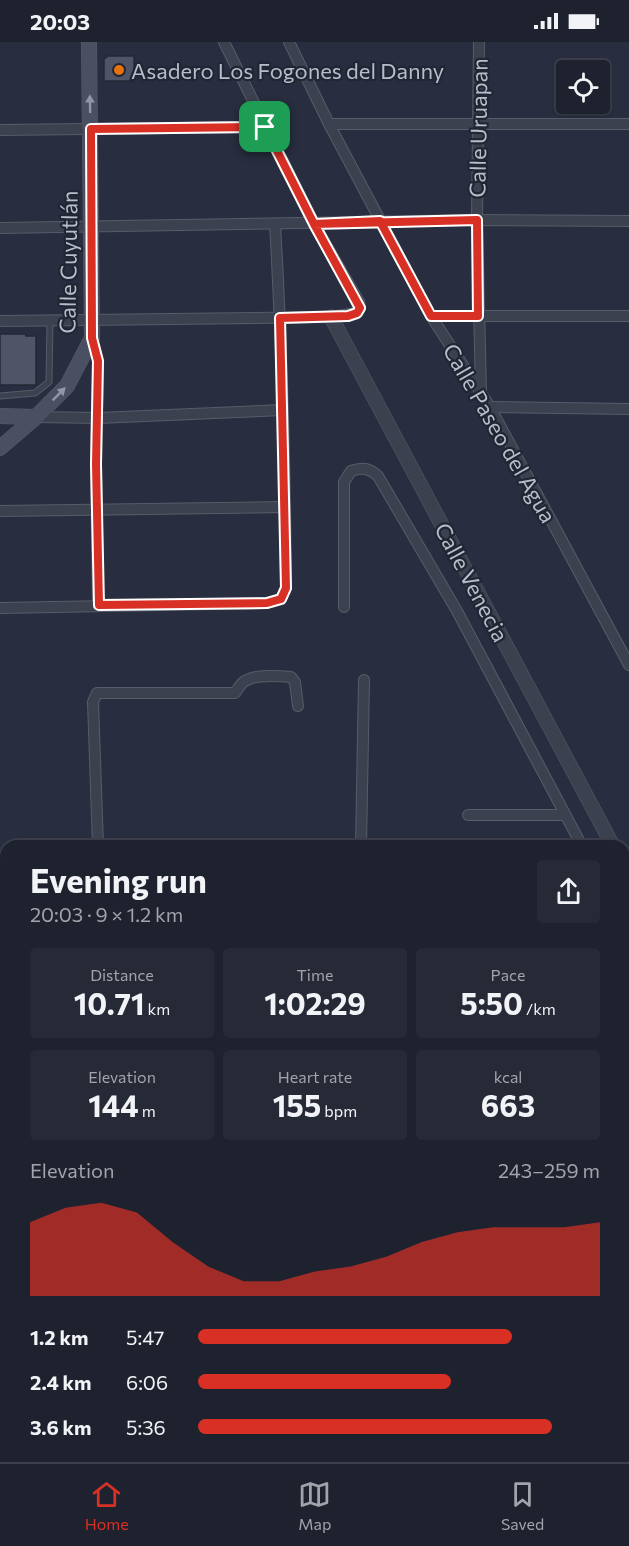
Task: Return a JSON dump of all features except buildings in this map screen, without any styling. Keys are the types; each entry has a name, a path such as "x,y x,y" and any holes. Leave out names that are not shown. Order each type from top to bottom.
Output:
{"main road":[{"name":"Calle Cuyutlán","path":"0,448 67,386 92,338 89,42"},
{"path":"0,416 36,417"}],"street":[{"path":"0,321 331,317 357,313 360,308 314,224 224,42"},
{"name":"Calle Paseo del Agua","path":"289,42 329,124 431,316 490,407 629,665"},
{"name":"Calle Uruapan","path":"479,42 477,220 481,394"},
{"path":"329,124 629,124"},
{"path":"0,130 265,127"},
{"path":"0,228 380,221 629,221"},
{"path":"0,608 267,603 281,599 286,588 285,507 275,224"},
{"path":"431,316 629,316"},
{"name":"Calle Venecia","path":"331,317 610,840"},
{"path":"92,338 98,361 99,605"},
{"path":"490,407 629,409"},
{"path":"36,417 98,418 283,410"},
{"path":"344,607 344,482 351,471 360,468 372,471 378,476 458,611 579,840"},
{"path":"0,511 285,507"},
{"path":"98,840 93,702 97,693 236,693 241,684 251,678 285,676 291,677 295,682 298,706"},
{"path":"361,840 364,680"},
{"path":"468,815 565,815"}],"lane":[{"path":"0,396 35,393 49,382 50,321"}],"place":[{"name":"Asadero Los Fogones del Danny","path":"119,70"}],"route":[{"path":"265,127 91,129 92,338 98,361 99,393 96,464 99,605 267,603 281,599 286,588 280,318 348,316 357,313 360,308 359,302 314,224 380,221 477,220 478,316 431,316 380,221 314,224 265,127"}]}
